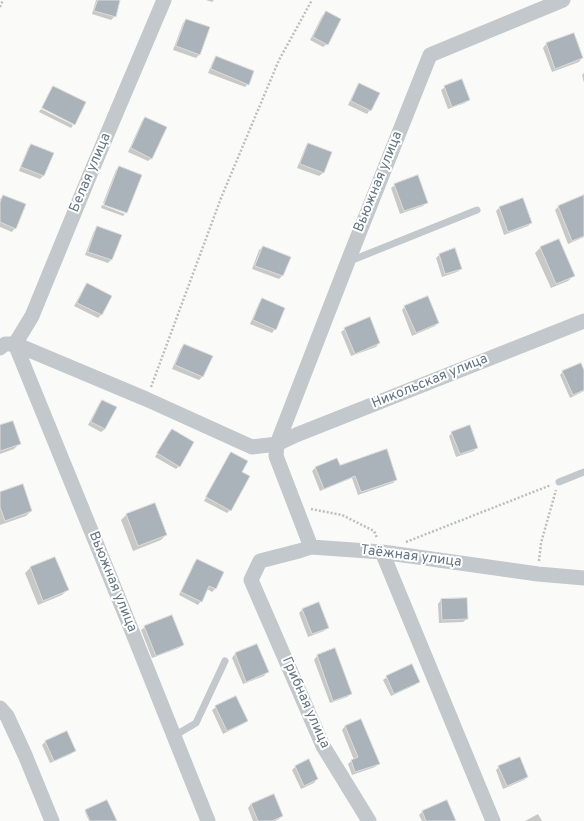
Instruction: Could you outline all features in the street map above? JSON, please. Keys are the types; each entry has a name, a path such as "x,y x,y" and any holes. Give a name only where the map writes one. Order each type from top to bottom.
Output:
{"street":[{"name":"Белая улица","path":"15,344 32,316 164,0"},
{"name":"Вьюжная улица","path":"277,444 430,55 564,0"},
{"name":"Никольская улица","path":"15,344 146,399 252,447 277,444 296,435 584,322"},
{"path":"0,348 5,344 15,344"},
{"name":"Вьюжная улица","path":"15,344 208,821"},
{"path":"277,444 276,456 311,547"},
{"name":"Таёжная улица","path":"251,580 260,562 311,547 382,552 538,574 584,578"},
{"path":"382,552 493,821"},
{"name":"Грибная улица","path":"251,580 323,746 369,821"},
{"path":"0,708 7,716 25,755 52,821"}],"lane":[{"path":"348,261 477,210"},
{"path":"558,482 584,472"},
{"path":"174,736 196,723 225,660"}],"path":[{"path":"0,7 3,0"},
{"path":"146,399 222,198 279,60 312,0"},
{"path":"403,543 558,482"},
{"path":"538,574 541,543 558,482"},
{"path":"296,506 342,515 374,530 382,552"}],"building":[{"path":"98,0 120,0 116,17 94,11"},
{"path":"326,11 341,19 328,45 313,37"},
{"path":"186,19 210,27 200,55 176,46"},
{"path":"574,33 583,58 555,69 546,43"},
{"path":"216,56 254,71 249,85 211,69"},
{"path":"462,79 470,100 452,107 444,86"},
{"path":"359,83 380,93 371,111 351,101"},
{"path":"53,86 86,102 75,125 42,108"},
{"path":"145,117 167,127 152,159 131,148"},
{"path":"308,143 332,152 324,173 300,164"},
{"path":"31,144 54,153 44,176 21,167"},
{"path":"119,166 142,175 127,213 104,205"},
{"path":"418,175 428,203 404,211 394,184"},
{"path":"3,195 26,204 16,229 0,222 0,203"},
{"path":"584,195 584,236 572,241 558,206"},
{"path":"523,198 532,223 508,232 499,207"},
{"path":"97,226 122,235 112,260 88,252"},
{"path":"559,239 575,276 556,284 540,247"},
{"path":"263,246 291,257 283,276 255,266"},
{"path":"455,248 462,269 445,274 439,254"},
{"path":"87,283 112,296 102,315 77,303"},
{"path":"428,296 439,323 416,333 404,306"},
{"path":"262,298 285,308 276,330 253,320"},
{"path":"370,317 380,343 355,354 344,328"},
{"path":"184,344 213,356 203,377 175,365"},
{"path":"581,363 584,370 584,390 573,395 562,371"},
{"path":"102,400 117,407 105,429 91,422"},
{"path":"13,421 21,444 0,451 0,425"},
{"path":"470,425 478,448 460,454 451,432"},
{"path":"172,429 194,442 180,467 157,453"},
{"path":"387,449 397,480 361,492 355,476 324,489 315,467 337,458 340,465"},
{"path":"231,452 248,461 242,472 250,476 231,511 206,497"},
{"path":"23,484 32,511 5,521 0,507 0,492"},
{"path":"155,503 167,535 138,546 126,514"},
{"path":"55,557 69,590 43,601 30,567"},
{"path":"197,559 224,572 216,589 209,586 202,602 181,592"},
{"path":"467,598 468,619 442,620 441,599"},
{"path":"319,602 329,628 312,634 302,609"},
{"path":"172,615 184,645 156,656 144,626"},
{"path":"257,644 269,672 246,682 235,653"},
{"path":"335,648 352,694 333,701 317,655"},
{"path":"412,664 420,682 394,694 386,676"},
{"path":"236,696 248,721 227,731 215,706"},
{"path":"361,719 380,764 355,772 351,760 358,757 345,726"},
{"path":"67,731 76,751 54,761 45,741"},
{"path":"520,757 528,777 507,786 498,766"},
{"path":"309,759 318,779 304,786 295,766"},
{"path":"274,794 283,816 272,821 258,821 251,804"},
{"path":"107,800 117,821 90,821 85,810"},
{"path":"447,800 456,821 426,821 422,811"}]}
